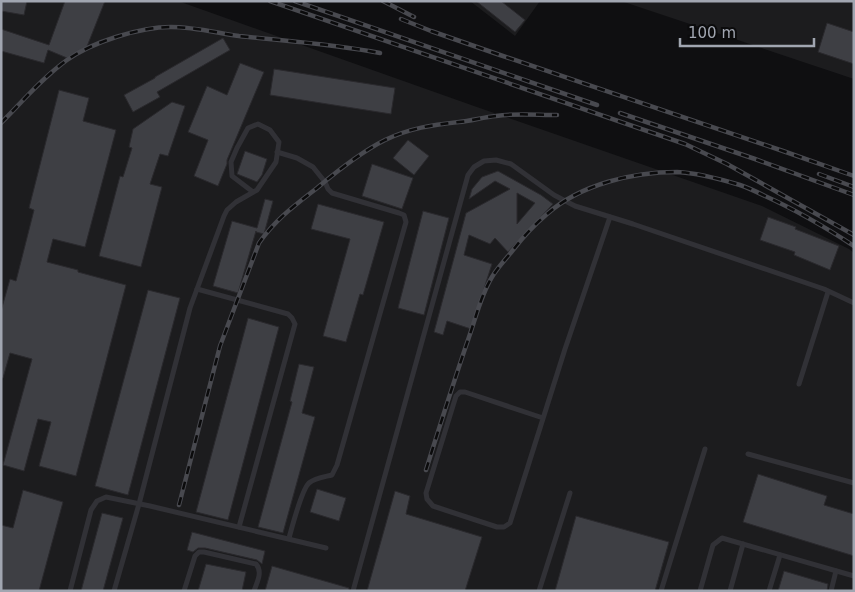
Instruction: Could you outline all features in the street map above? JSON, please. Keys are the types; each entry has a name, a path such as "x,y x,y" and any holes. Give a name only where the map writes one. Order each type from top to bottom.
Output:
{"lane":[{"path":"114,591 139,504 190,308 224,216 227,210 236,202 257,190 276,162 279,142 270,130 258,124 248,128 231,162 232,176 253,192"},
{"path":"277,152 297,158 313,168 332,193 399,213 404,216 406,222 337,465 332,476 315,480 308,484 300,502 289,538"},
{"path":"353,591 468,175 474,167 484,160 496,160 511,164 554,195 575,206 633,224 828,292 854,303"},
{"path":"543,418 460,392 456,396 426,493 427,499 433,506 497,527 504,527 510,523 565,349 610,217"},
{"path":"197,289 288,314 295,324 239,527"},
{"path":"799,384 828,292"},
{"path":"661,591 705,449"},
{"path":"748,454 853,483 854,476"},
{"path":"539,591 570,493"},
{"path":"70,591 91,510 97,501 106,497 326,548"},
{"path":"700,591 713,545 722,538 854,576"},
{"path":"730,591 743,544"},
{"path":"184,591 195,556 199,552 204,552 259,566 260,571 254,591"},
{"path":"769,591 780,555"},
{"path":"830,591 836,571"}],"shaded area":[{"path":"1,1 178,1 762,206 849,249 854,253 854,591 1,591"},
{"path":"470,1 540,1 515,36"},
{"path":"621,1 854,1 854,79"}],"building":[{"path":"1,1 27,1 24,15 1,11"},
{"path":"65,1 105,1 86,49 67,58 48,50 44,63 1,51 1,29 49,45"},
{"path":"476,1 501,1 525,20 515,32"},
{"path":"827,23 854,32 854,64 818,52"},
{"path":"223,38 230,50 157,92 160,97 133,112 124,95"},
{"path":"240,63 264,72 218,186 194,176 208,140 188,132 207,86 227,95"},
{"path":"274,69 395,88 391,114 270,95"},
{"path":"59,90 89,98 83,121 116,130 85,247 53,239 47,262 126,285 76,476 39,466 51,422 38,419 24,471 3,465 32,359 10,353 3,378 1,378 1,311 10,279 16,281 34,210 29,208"},
{"path":"172,102 185,106 168,156 160,154 150,184 162,187 141,267 99,256 120,176 123,177 132,148 129,147 133,129"},
{"path":"408,140 429,156 414,175 393,158"},
{"path":"245,151 267,159 262,175 257,182 237,174"},
{"path":"372,164 413,178 402,209 362,196"},
{"path":"498,171 541,195 553,204 508,252 495,238 490,244 469,235 464,255 492,264 471,329 447,321 443,335 434,332 466,213 510,189 495,181 469,199 472,189 482,177","holes":["517,193 535,203 517,224"]},
{"path":"265,199 273,201 264,234 256,231 238,293 213,286 232,221 257,228"},
{"path":"318,204 384,222 363,295 360,294 346,342 323,336 350,239 311,229"},
{"path":"423,211 449,218 424,315 398,308"},
{"path":"768,217 839,246 830,270 794,255 795,252 760,240"},
{"path":"148,290 180,298 128,495 95,486"},
{"path":"248,318 279,327 228,520 196,512"},
{"path":"299,364 314,367 302,413 315,417 283,533 258,527 292,402 290,401"},
{"path":"758,474 827,496 824,505 854,514 854,556 743,522"},
{"path":"317,489 346,498 339,521 310,512"},
{"path":"23,490 63,502 39,591 1,591 1,525 13,528"},
{"path":"395,491 410,496 406,514 482,537 465,591 367,591"},
{"path":"102,513 123,518 103,591 81,591"},
{"path":"576,516 669,542 655,591 555,591"},
{"path":"192,532 265,551 262,564 257,560 205,548 198,548 193,552 187,550"},
{"path":"206,564 246,572 242,591 198,591"},
{"path":"272,566 349,588 349,591 265,591"},
{"path":"784,571 828,584 827,591 778,591"}],"railway":[{"path":"270,1 685,144 727,164 854,235"},
{"path":"295,1 597,105"},
{"path":"383,1 414,17"},
{"path":"401,19 500,55 854,176"},
{"path":"1,123 41,82 77,53 117,37 145,30 171,27 189,28 380,53"},
{"path":"620,113 854,195"},
{"path":"179,505 220,346 259,243 265,234 301,201 350,162 394,136 440,124 504,115 557,115"},
{"path":"426,470 479,306 488,284 499,266 533,227 547,214 575,195 608,182 643,174 677,172 701,175 753,190 799,213 854,246"},
{"path":"819,174 854,187"}]}
